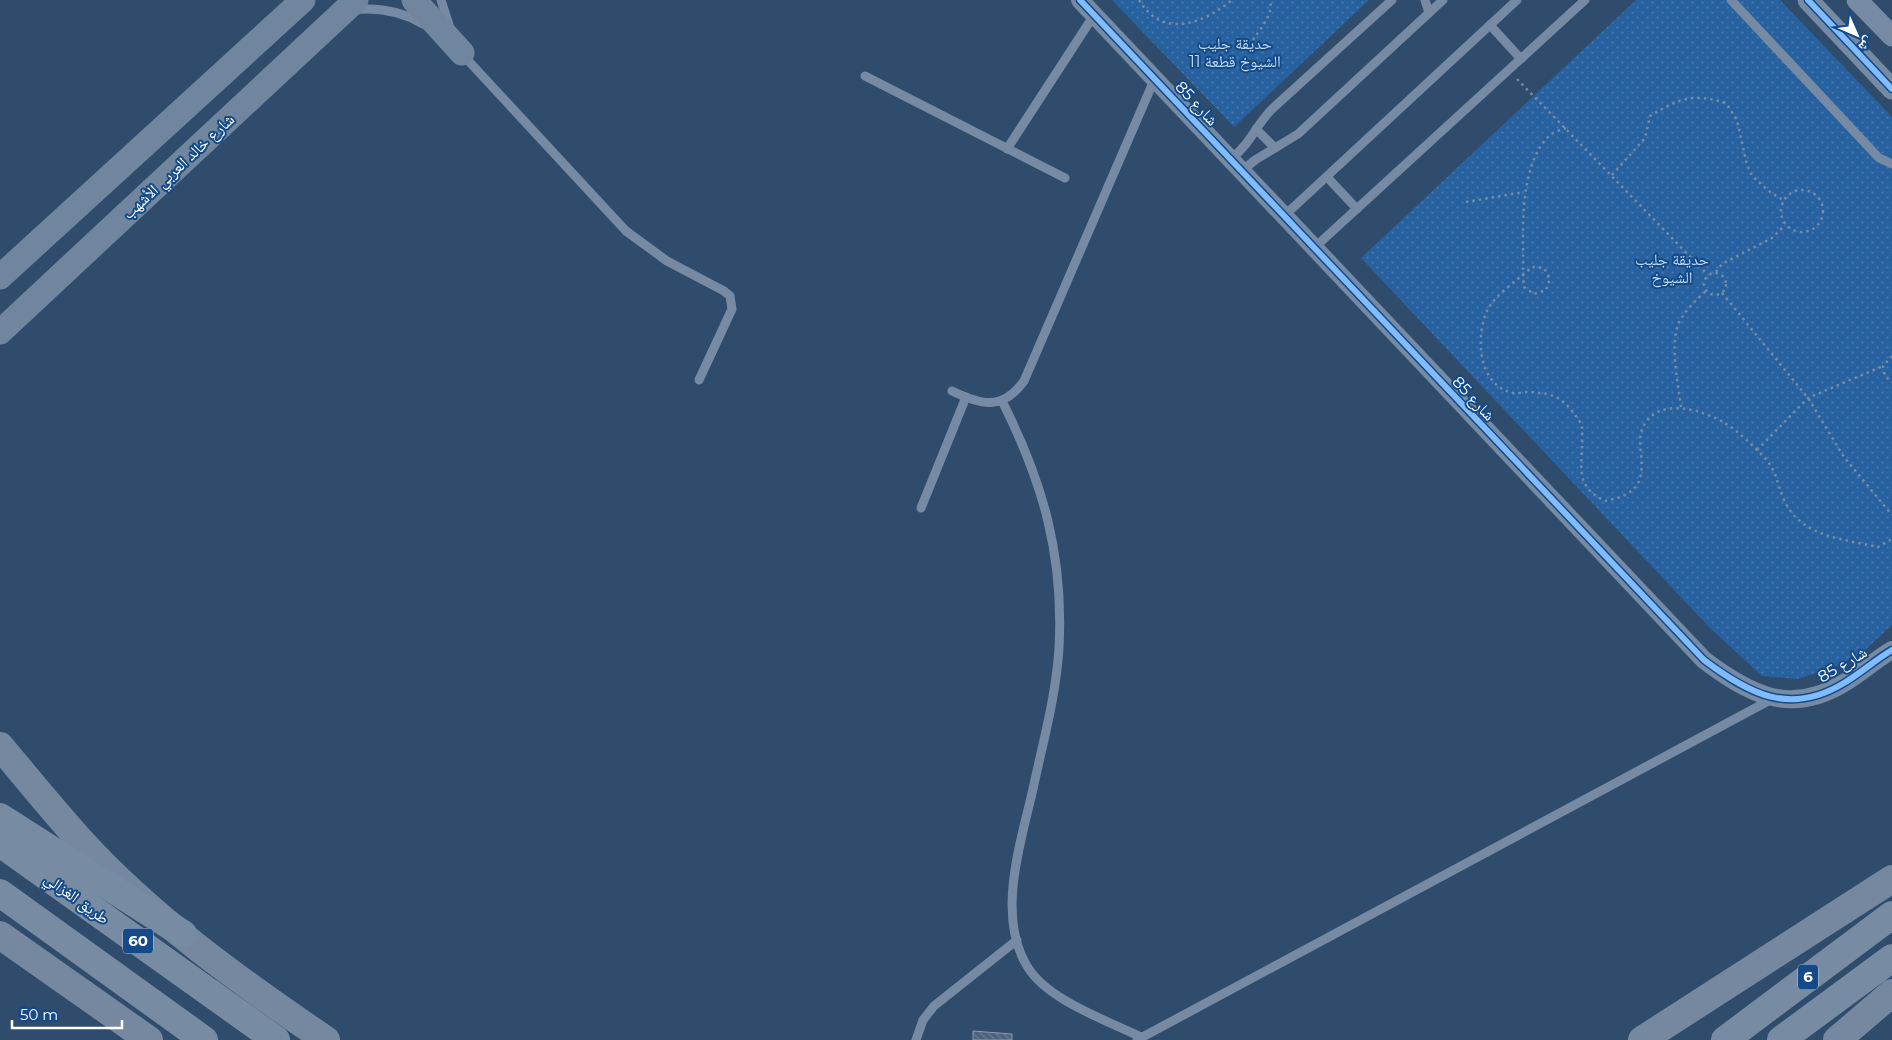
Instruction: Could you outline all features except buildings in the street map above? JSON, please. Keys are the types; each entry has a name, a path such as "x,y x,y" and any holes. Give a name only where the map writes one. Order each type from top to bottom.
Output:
{"highway":[{"path":"0,818 183,934"},
{"name":"طريق الغزالي","path":"0,843 276,1040"},
{"name":"60","path":"0,893 204,1040"},
{"name":"6","path":"1725,1040 1892,915"},
{"name":"6","path":"1781,1040 1892,958"}],"main road":[{"path":"0,277 303,0"},
{"path":"414,0 462,54"},
{"name":"شارع خالد العربي الأشهب","path":"0,332 349,6"},
{"path":"0,746 80,840 134,892 183,934 280,1009 326,1040"},
{"path":"1648,1037 1892,879"},
{"path":"0,935 149,1040"},
{"path":"1837,1040 1892,993"}],"street":[{"name":"شارع 85","path":"1080,0 1685,642 1725,676 1772,699 1797,699 1821,694 1843,684 1892,650"},
{"path":"1808,0 1892,89"},
{"path":"1857,0 1892,36"}],"lane":[{"path":"441,0 462,54"},
{"path":"1237,165 1256,129 1271,110 1392,0"},
{"path":"1425,0 1430,12"},
{"path":"1237,165 1255,160 1298,134 1443,0"},
{"path":"1284,216 1517,0"},
{"path":"1314,248 1585,0"},
{"path":"1731,0 1879,158 1892,164"},
{"path":"349,6 402,14 429,27 462,54 626,231 667,261 724,290 730,296 732,309 699,380"},
{"path":"1007,149 1094,15"},
{"path":"1490,25 1521,59"},
{"path":"865,76 1065,178"},
{"path":"952,390 985,403 1002,401 1010,396 1024,381 1155,78"},
{"path":"1256,129 1275,148"},
{"path":"1327,177 1358,208"},
{"path":"921,508 966,397"},
{"path":"1002,401 1025,446 1042,494 1054,544 1059,596 1059,648 1053,700 1014,875 1012,908 1017,940 1026,966 1044,987 1068,1002 1139,1039 1772,699"},
{"path":"916,1040 924,1020 934,1006 1017,940"}],"path":[{"path":"1139,0 1154,16 1169,23 1188,25 1203,19 1232,0"},
{"path":"1253,40 1265,22 1272,6 1270,0"},
{"path":"1509,70 1708,275"},
{"path":"1612,175 1645,138 1650,116 1676,100 1703,97 1726,103 1737,120 1747,165 1752,176 1770,192 1783,200"},
{"path":"1566,128 1549,135 1534,158 1524,192 1523,275 1524,288 1534,294 1546,290 1550,279 1544,268 1532,267 1523,275 1488,308 1482,330 1480,350 1486,373 1497,386 1513,393 1554,395 1569,406 1582,425 1580,477 1591,494 1605,502 1624,497 1638,482 1643,462 1639,441 1646,421 1664,408 1680,406 1723,422 1757,450 1773,467 1784,501 1796,518 1820,534 1878,547 1892,540"},
{"path":"1807,190 1819,197 1824,209 1820,222 1810,231 1797,232 1785,225 1780,213 1783,200 1793,191 1807,190"},
{"path":"1466,202 1524,192"},
{"path":"1716,272 1724,276 1727,285 1722,293 1714,295 1706,291 1704,283 1708,275 1716,272 1722,264 1772,238 1785,225"},
{"path":"1680,406 1676,360 1678,327 1694,303 1706,291"},
{"path":"1722,293 1808,398 1844,457 1892,515"},
{"path":"1757,450 1808,398 1883,366 1889,357 1892,356"},
{"path":"1883,366 1885,376 1892,382"}],"green space":[{"name":"حديقة جليب الشيوخ قطعة 11","path":"1112,0 1369,0 1234,127"},
{"name":"حديقة جليب الشيوخ","path":"1636,0 1780,0 1892,117 1892,625 1863,652 1839,665 1798,679 1762,676 1710,628 1361,258"}],"cycle path":[{"path":"1080,0 1704,660 1737,683 1754,691 1771,697 1788,699 1806,698 1824,693 1844,683 1892,650"},
{"path":"1808,0 1892,89"}]}
